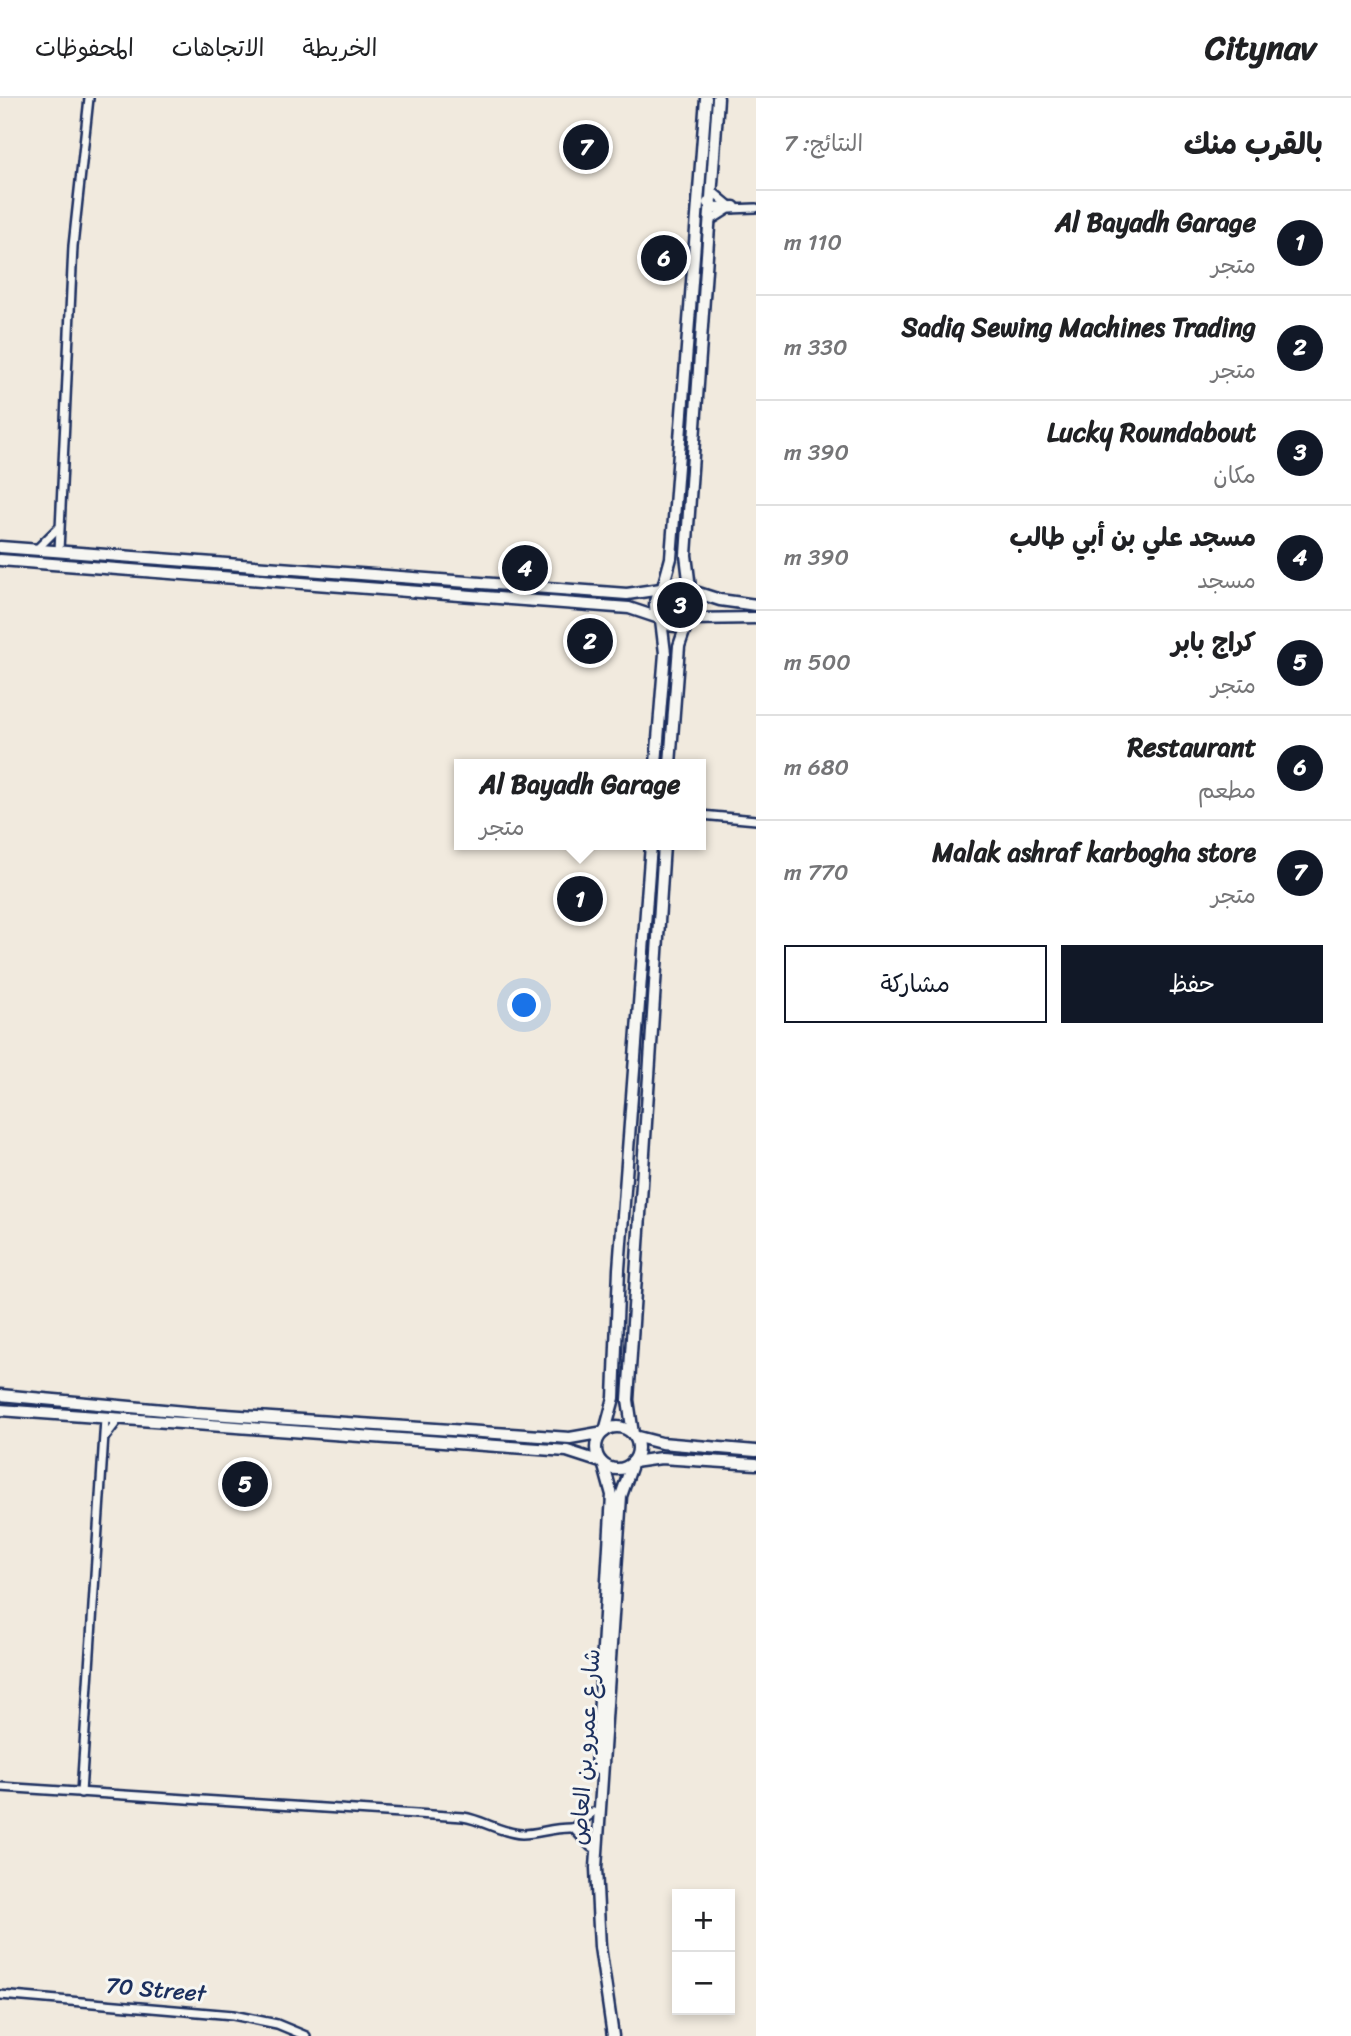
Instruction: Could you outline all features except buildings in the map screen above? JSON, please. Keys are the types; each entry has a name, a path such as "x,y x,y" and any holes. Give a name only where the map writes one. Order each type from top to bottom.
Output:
{"main road":[{"path":"656,759 665,653 660,619 654,606 671,558 706,98"},
{"path":"670,759 679,646 697,602 685,563 718,98"},
{"path":"699,187 711,206"},
{"path":"711,206 734,207"},
{"path":"0,547 627,594 677,583 719,600 756,605"},
{"path":"22,562 33,558 52,559 59,551"},
{"path":"74,566 103,556"},
{"path":"0,560 604,606 641,611 674,626 689,621 756,618"},
{"path":"603,1464 596,1446 604,1431 614,1398 620,1257 651,850"},
{"path":"633,1462 638,1446 633,1435 628,1400 649,1042 664,850"},
{"path":"643,952 646,981 652,984 655,982"},
{"path":"637,1017 644,1012 648,1016 649,1042"},
{"path":"0,1395 152,1409 570,1438 619,1427 633,1435 661,1444 756,1451"},
{"path":"104,1419 114,1411 146,1412 152,1409"},
{"path":"0,1410 567,1451 619,1469 633,1462 662,1458 756,1464"},
{"name":"شارع عمرو بن العاص","path":"613,2036 600,1947 596,1868 621,1496 633,1462"},
{"name":"شارع عمرو بن العاص","path":"603,1464 612,1495 591,1847 593,1931 607,2036"}],"street":[{"path":"59,551 57,529 73,238 89,98"},
{"path":"712,191 734,207"},
{"path":"710,221 734,207 756,208"},
{"path":"36,550 57,529"},
{"path":"706,815 756,820"},
{"path":"81,1793 105,1437 104,1419"},
{"path":"105,1437 118,1420"},
{"path":"0,1787 463,1817 499,1831 522,1833 550,1828 573,1828 593,1812"},
{"path":"573,1828 591,1847"},
{"name":"70 Street","path":"0,1995 233,2015 277,2024 306,2036"}],"place":[{"name":"Malak ashraf karbogha store","path":"586,147"},
{"name":"Restaurant","path":"664,258"},
{"name":"مسجد علي بن أبي طالب","path":"525,568"},
{"name":"Lucky Roundabout","path":"680,605"},
{"name":"Sadiq Sewing Machines Trading","path":"590,641"},
{"name":"Al Bayadh Garage","path":"580,899"},
{"name":"كراج بابر","path":"245,1484"}]}
